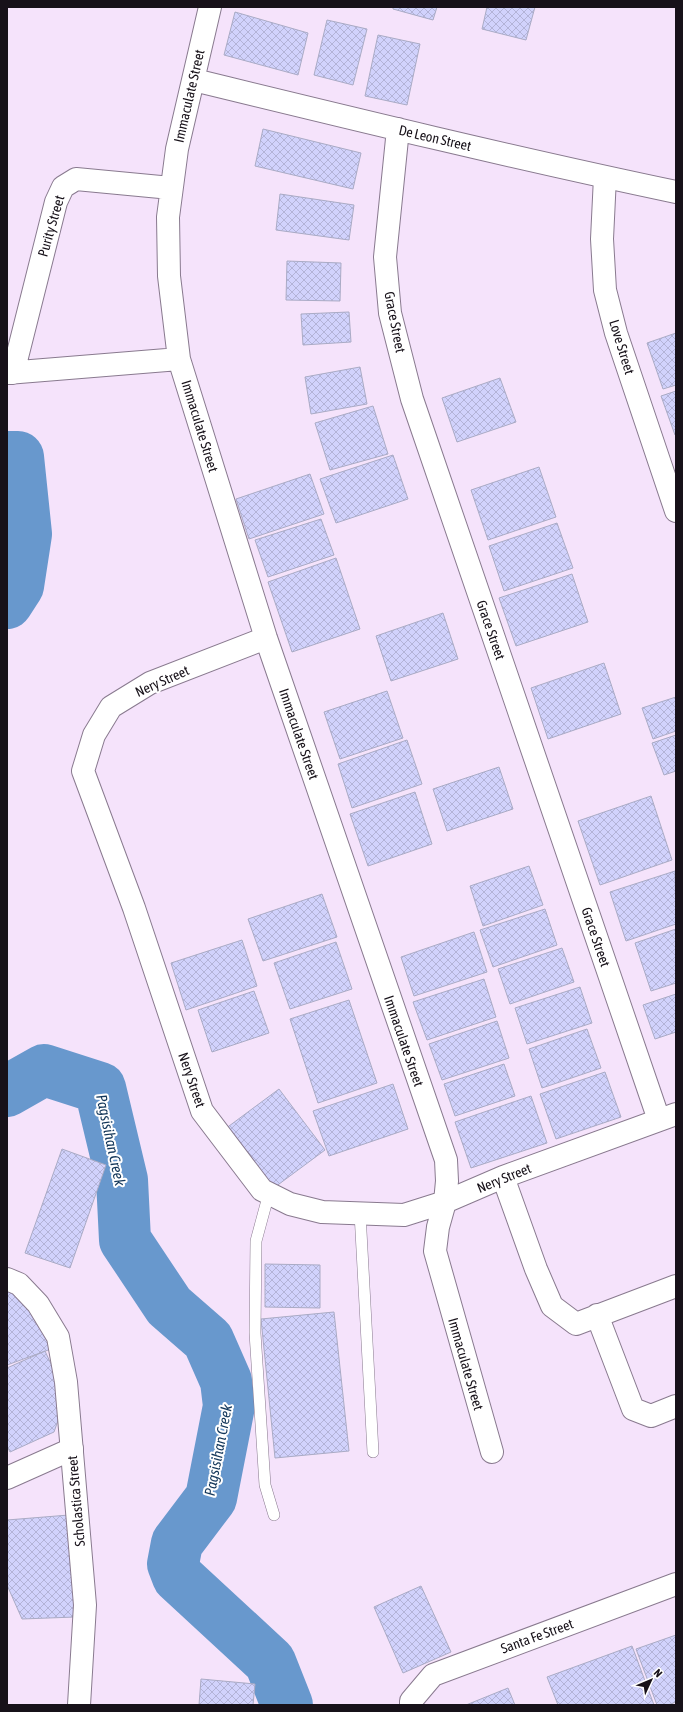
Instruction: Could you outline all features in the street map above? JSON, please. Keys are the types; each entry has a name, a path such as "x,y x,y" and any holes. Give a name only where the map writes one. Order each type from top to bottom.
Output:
{"street":[{"name":"Immaculate Street","path":"210,7 177,149 168,217 169,276 179,359 266,638 446,1160 447,1181 445,1202 438,1227 435,1251 492,1452"},
{"name":"De Leon Street","path":"194,80 398,129 676,192"},
{"name":"Grace Street","path":"398,129 385,257 390,313 412,400 667,1117"},
{"name":"Love Street","path":"605,177 602,239 605,290 616,333 676,511"},
{"name":"Purity Street","path":"171,188 76,179 63,187 56,202 10,373 179,359"},
{"name":"Nery Street","path":"266,638 150,683 111,707 94,735 83,771 134,908 202,1111 262,1190 290,1204 322,1212 404,1215 445,1202 503,1177 667,1117"},
{"path":"503,1177 536,1268 552,1306 576,1324 676,1286"},
{"name":"Scholastica Street","path":"7,1279 19,1284 38,1304 58,1337 66,1382 85,1604 79,1705"},
{"path":"598,1315 633,1409 651,1416 676,1406"},
{"path":"7,1478 72,1449"},
{"name":"Santa Fe Street","path":"411,1705 411,1701 432,1675 676,1584"}],"lane":[{"path":"269,1193 256,1242 255,1333 264,1485 274,1515"},
{"path":"360,1213 373,1452"}],"building":[{"path":"393,7 437,7 433,20 393,9"},
{"path":"487,7 535,7 526,40 482,29"},
{"path":"235,12 308,33 298,75 224,55"},
{"path":"327,20 367,29 353,85 314,75"},
{"path":"378,35 420,44 407,105 365,96"},
{"path":"263,129 361,153 353,189 255,166"},
{"path":"280,194 354,205 349,240 276,230"},
{"path":"287,261 341,263 340,301 286,300"},
{"path":"349,312 351,342 303,345 301,314"},
{"path":"676,333 676,385 663,389 647,343"},
{"path":"360,367 367,404 311,414 305,377"},
{"path":"500,378 516,422 457,442 442,398"},
{"path":"676,391 676,435 675,435 661,396"},
{"path":"373,406 388,454 330,470 315,423"},
{"path":"393,455 408,499 336,523 320,479"},
{"path":"539,467 556,517 488,540 471,490"},
{"path":"310,474 324,514 249,539 236,499"},
{"path":"321,519 334,555 268,577 255,540"},
{"path":"557,523 573,568 504,591 489,546"},
{"path":"336,558 360,629 292,652 268,582"},
{"path":"572,574 588,622 516,646 499,598"},
{"path":"443,613 458,659 391,681 376,636"},
{"path":"604,663 621,714 548,739 531,688"},
{"path":"387,691 403,738 340,759 324,712"},
{"path":"676,697 676,731 653,739 642,708"},
{"path":"676,735 676,771 664,775 652,743"},
{"path":"407,740 422,784 352,808 338,764"},
{"path":"499,767 513,809 447,831 433,789"},
{"path":"415,792 432,844 368,866 350,814"},
{"path":"651,796 672,860 600,885 578,821"},
{"path":"529,866 543,905 483,926 470,886"},
{"path":"675,871 676,924 626,941 610,892"},
{"path":"322,894 337,937 263,961 248,919"},
{"path":"545,909 557,945 493,967 480,930"},
{"path":"676,929 676,983 651,991 635,943"},
{"path":"474,932 487,972 414,996 401,957"},
{"path":"242,940 257,986 186,1010 171,963"},
{"path":"336,942 352,989 290,1009 274,963"},
{"path":"562,948 574,982 510,1004 498,969"},
{"path":"484,979 496,1017 427,1040 413,1002"},
{"path":"580,987 592,1023 527,1044 515,1008"},
{"path":"254,991 269,1033 212,1052 198,1010"},
{"path":"676,994 676,1032 655,1039 643,1005"},
{"path":"349,1000 377,1083 318,1103 290,1019"},
{"path":"497,1021 509,1058 442,1080 429,1044"},
{"path":"587,1029 601,1068 542,1088 529,1049"},
{"path":"504,1064 515,1096 455,1116 444,1084"},
{"path":"605,1072 621,1117 556,1139 540,1094"},
{"path":"393,1084 408,1129 329,1156 313,1111"},
{"path":"279,1089 325,1150 271,1190 225,1129"},
{"path":"531,1096 547,1143 471,1168 455,1122"},
{"path":"62,1149 106,1165 70,1268 25,1253"},
{"path":"265,1264 320,1265 320,1308 265,1307"},
{"path":"7,1291 16,1295 39,1319 51,1349 7,1365"},
{"path":"334,1312 349,1451 275,1458 261,1319"},
{"path":"45,1351 57,1377 62,1409 54,1432 10,1452 7,1446 7,1368"},
{"path":"69,1515 75,1617 22,1619 7,1585 7,1520"},
{"path":"421,1586 451,1652 403,1673 374,1607"},
{"path":"676,1635 676,1702 668,1705 657,1705 636,1649"},
{"path":"632,1646 654,1705 558,1705 547,1677"},
{"path":"201,1679 255,1684 253,1705 199,1705"},
{"path":"508,1688 515,1705 466,1705"}],"waterway":[{"name":"Pagsisihan Creek","path":"7,457 18,457 26,534 18,586 7,603"},
{"name":"Pagsisihan Creek","path":"7,1091 44,1070 100,1088 122,1180 125,1240 169,1306 208,1340 226,1381 229,1406 211,1498 177,1543 173,1564 178,1577 270,1662 287,1705"}]}
